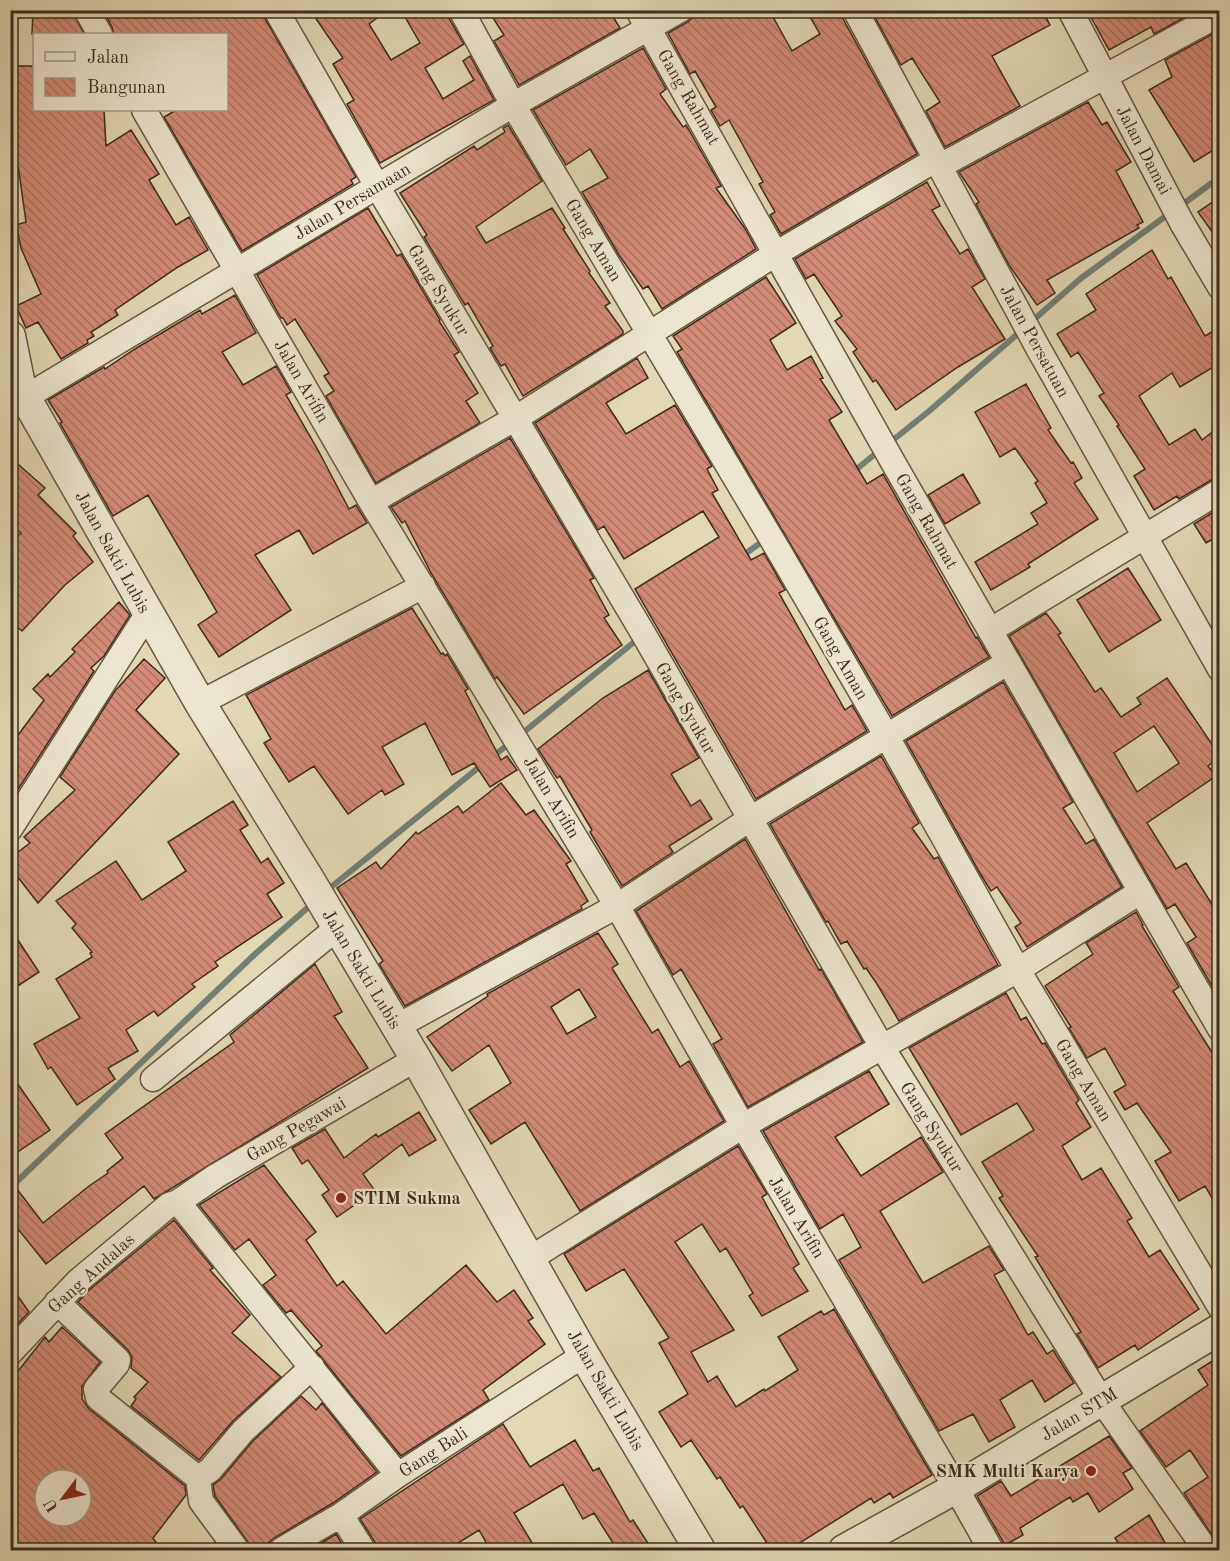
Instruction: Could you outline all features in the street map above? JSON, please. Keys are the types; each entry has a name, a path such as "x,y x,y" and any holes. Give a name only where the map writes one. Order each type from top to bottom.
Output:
{"street":[{"path":"86,10 99,33"},
{"name":"Gang Syukur","path":"276,10 377,186 640,628 882,1047 1102,1401 1206,1551"},
{"name":"Gang Aman","path":"461,10 513,105 886,735 1018,970 1220,1307"},
{"name":"Jalan Persamaan","path":"19,392 237,269 377,186 513,105 644,20 680,10"},
{"name":"Jalan Persatuan","path":"855,10 1038,348 1220,669"},
{"name":"Jalan Damai","path":"1070,10 1182,223 1220,287"},
{"path":"371,502 516,418 777,253 938,162 1220,14"},
{"name":"Gang Rahmat","path":"644,20 894,464 991,630 1007,663 1220,1029"},
{"name":"Jalan Arifin","path":"145,111 371,502 617,906 991,1551"},
{"name":"Jalan Sakti Lubis","path":"10,336 19,392 200,703 416,1059 584,1355 700,1551"},
{"path":"991,630 1220,491"},
{"path":"200,703 423,586"},
{"path":"10,829 148,613"},
{"path":"396,1027 617,906 750,819 1007,663"},
{"path":"531,1258 743,1126 1018,970 1140,892"},
{"path":"153,1079 335,924"},
{"name":"Gang Pegawai","path":"178,1202 216,1176 416,1059"},
{"path":"178,1202 398,1475"},
{"name":"Gang Andalas","path":"10,1353 57,1302 102,1260 169,1205 178,1202"},
{"path":"57,1302 118,1360 96,1389 98,1398 198,1478 201,1501 237,1551"},
{"name":"Jalan STM","path":"844,1551 956,1488 1220,1329"},
{"name":"Gang Bali","path":"281,1551 341,1515 398,1475 584,1355"},
{"path":"198,1478 210,1470 243,1431 312,1367"},
{"path":"341,1515 363,1551"}],"building":[{"path":"33,10 72,10 84,33 33,33"},
{"path":"103,10 260,10 356,177 351,180 353,184 242,251 164,117 174,111 228,111 228,33 114,33"},
{"path":"310,10 388,10 369,24 391,60 420,43 401,10 444,10 464,44 425,68 443,99 474,80 463,61 470,56 494,100 380,163 347,104 354,100 333,64 343,58"},
{"path":"488,10 609,10 620,28 519,85 494,41 504,35"},
{"path":"694,10 769,10 792,51 820,34 806,10 841,10 842,17 917,154 781,234 770,215 775,212 759,184 763,182 729,120 720,126 711,110 716,107 695,71 690,74 668,33 688,22 693,17"},
{"path":"871,10 1042,10 1050,25 992,56 1020,106 945,147 926,111 940,102 912,58 901,65"},
{"path":"1087,10 1184,10 1187,16 1154,34 1151,27 1109,50"},
{"path":"1220,30 1220,146 1194,162 1149,90 1172,77 1165,60"},
{"path":"643,48 666,89 660,94 683,127 686,125 721,186 716,188 746,230 756,249 662,309 648,286 643,289 619,255 582,192 608,178 590,149 566,165 533,110"},
{"path":"14,66 33,66 33,111 104,111 106,146 131,130 159,174 149,180 176,225 189,217 208,250 178,267 115,310 118,315 91,332 94,336 87,340 88,343 61,359 38,322 26,328 16,306 41,294 21,248 16,225 26,222 18,165 15,165 13,136 10,136 10,111 14,111"},
{"path":"1088,102 1102,125 1107,122 1131,162 1116,171 1143,222 1137,225 1139,228 1047,280 1055,293 1037,305 1009,265 976,204 979,202 959,172"},
{"path":"508,125 542,181 476,227 486,243 552,208 590,271 589,273 610,303 605,306 623,331 623,334 523,396 505,364 501,366 490,348 493,346 468,303 465,305 424,237 427,235 400,193 474,146 477,150 505,132 503,128"},
{"path":"927,182 940,206 932,210 960,254 968,249 985,279 972,287 1005,339 958,367 896,410 876,380 873,382 853,352 857,349 835,321 842,316 814,274 806,279 795,259"},
{"path":"1220,197 1220,243 1198,212"},
{"path":"368,208 397,256 401,254 459,352 454,355 478,393 466,401 480,423 376,483 326,396 334,391 324,376 329,373 295,319 287,325 281,318 257,275"},
{"path":"1152,250 1168,279 1171,277 1205,336 1220,327 1220,363 1180,387 1172,373 1139,396 1169,445 1195,429 1202,440 1220,426 1220,477 1179,499 1177,496 1154,510 1134,476 1145,469 1099,396 1104,393 1078,352 1071,357 1057,334 1096,310 1086,294"},
{"path":"766,277 796,323 770,340 787,370 811,356 823,378 820,379 842,412 829,420 867,484 883,474 989,657 892,716 677,352 682,349 673,336"},
{"path":"235,295 256,333 222,352 243,385 276,366 291,392 286,395 349,509 356,505 367,523 313,554 299,530 255,555 291,610 219,657 198,625 217,612 148,495 113,516 48,400 104,367 105,369 200,310 202,314"},
{"path":"637,358 648,378 606,403 626,434 675,405 712,466 707,469 718,490 712,493 751,560 764,553 785,590 779,593 845,710 852,705 867,731 756,799 635,589 719,537 703,511 624,559 604,526 598,530 535,423"},
{"path":"1026,384 1051,428 1048,430 1071,463 1073,462 1082,478 1074,483 1098,519 1028,564 1030,567 991,590 975,562 1038,524 1031,513 1047,503 1035,483 1038,481 1015,448 1000,457 975,412"},
{"path":"510,438 594,578 590,580 609,615 604,618 622,645 524,714 497,677 495,679 431,573 405,521 402,523 391,507"},
{"path":"10,457 45,488 38,495 76,533 73,536 93,562 65,585 22,631 10,621 10,543 21,533 10,524"},
{"path":"963,474 980,503 945,524 928,495"},
{"path":"1220,508 1220,535 1206,543 1194,524"},
{"path":"1128,568 1161,620 1109,652 1077,600"},
{"path":"119,602 130,615 104,656 91,668 94,671 10,802 10,746 44,700 33,689 48,674 50,677 75,652 72,649"},
{"path":"412,608 441,654 445,656 447,654 468,689 465,691 501,760 507,756 517,770 490,787 474,763 452,775 425,723 382,747 404,784 385,795 382,790 348,814 314,766 289,782 264,743 271,739 246,695"},
{"path":"1046,613 1061,633 1058,635 1095,692 1101,688 1121,717 1141,704 1137,698 1167,678 1220,756 1208,766 1216,776 1147,823 1176,869 1186,863 1220,917 1220,1000 1187,943 1196,937 1175,904 1167,909 1009,636","holes":["1154,726 1179,763 1137,792 1114,753"]},
{"path":"144,659 165,678 136,710 179,754 38,903 10,867 10,858 30,843 24,837 75,790 60,777 115,691"},
{"path":"648,670 699,758 671,774 691,806 700,800 712,819 669,846 673,852 622,886 560,776 557,778 538,749 603,698"},
{"path":"1003,682 1073,802 1063,808 1086,844 1094,839 1122,887 1027,947 1015,927 1021,923 997,887 991,891 906,741"},
{"path":"881,756 919,823 912,828 934,859 938,857 998,965 899,1021 847,941 841,944 828,921 826,922 770,824"},
{"path":"501,783 526,815 534,810 571,861 566,864 588,901 581,906 582,909 405,1006 379,964 383,961 337,888 376,862 381,869 416,832 418,834 458,806 463,813"},
{"path":"233,801 248,825 240,830 261,863 268,858 284,883 267,894 282,917 215,962 218,966 192,984 195,987 158,1016 154,1011 126,1030 138,1051 108,1068 115,1079 77,1105 51,1067 48,1069 34,1044 80,1018 56,979 92,957 90,953 92,952 72,928 76,924 56,901 116,861 142,900 186,871 168,842"},
{"path":"745,839 819,970 821,969 863,1042 748,1107 713,1044 722,1039 681,969 673,975 636,911"},
{"path":"1136,912 1179,987 1173,991 1220,1065 1220,1212 1205,1186 1179,1201 1155,1161 1171,1152 1137,1103 1125,1110 1114,1092 1126,1085 1105,1048 1087,1058 1045,986 1093,954 1086,943"},
{"path":"10,928 39,972 10,991"},
{"path":"598,933 618,964 612,968 652,1033 658,1029 680,1067 689,1061 724,1121 580,1211 525,1122 491,1144 469,1110 511,1083 489,1045 452,1071 427,1037 488,996 487,994","holes":["579,989 596,1017 567,1034 551,1007"]},
{"path":"315,964 342,1012 334,1016 368,1068 154,1199 144,1186 46,1264 10,1219 10,1180 43,1223 108,1173 107,1171 123,1158 105,1134 234,1042 230,1035"},
{"path":"1006,993 1021,1020 1026,1017 1042,1044 1045,1043 1079,1100 1076,1103 1091,1127 1062,1146 1082,1180 1101,1168 1132,1218 1127,1221 1149,1257 1160,1250 1199,1309 1138,1350 1135,1345 1098,1368 1077,1334 1081,1332 1035,1257 1038,1256 999,1198 1003,1196 982,1162 1034,1130 1017,1103 961,1135 909,1048"},
{"path":"869,1071 889,1104 835,1137 861,1176 921,1137 943,1172 880,1211 923,1283 989,1246 1004,1270 994,1275 1028,1335 1033,1332 1047,1354 1053,1350 1074,1383 1045,1402 1032,1380 1000,1400 1015,1427 989,1442 973,1414 939,1431 839,1260 861,1247 843,1214 820,1229 763,1131"},
{"path":"10,1073 50,1130 10,1157"},
{"path":"419,1112 436,1140 409,1156 402,1144 363,1174 375,1191 337,1217 322,1195 329,1190 308,1160 302,1164 292,1148 325,1129 344,1158 376,1134 378,1137"},
{"path":"738,1146 767,1194 762,1197 799,1264 793,1268 808,1291 762,1316 749,1296 753,1293 726,1248 720,1252 702,1224 675,1242 734,1330 691,1352 708,1382 717,1376 736,1407 764,1389 765,1391 798,1370 778,1337 821,1311 824,1315 834,1309 932,1475 893,1498 890,1493 874,1503 871,1498 787,1551 772,1551 743,1506 740,1508 720,1477 717,1479 691,1440 681,1447 659,1412 688,1394 659,1343 669,1338 624,1269 586,1291 564,1254"},
{"path":"264,1165 316,1232 306,1240 337,1286 343,1281 386,1334 466,1265 497,1302 514,1290 533,1318 528,1321 545,1344 483,1390 489,1400 401,1456 316,1351 322,1346 291,1310 286,1313 263,1285 276,1275 249,1239 235,1250 199,1205"},
{"path":"174,1220 213,1268 210,1270 250,1315 232,1333 281,1377 233,1421 199,1460 131,1406 136,1399 134,1397 148,1382 131,1368 132,1357 128,1350 78,1302 88,1291"},
{"path":"10,1285 29,1312 10,1332"},
{"path":"62,1327 100,1362 82,1386 82,1399 89,1409 185,1486 186,1495 153,1538 162,1551 10,1551 10,1375 15,1375 45,1337 49,1342"},
{"path":"1220,1356 1220,1547 1184,1493 1208,1477 1190,1450 1166,1467 1140,1431 1208,1385 1198,1370"},
{"path":"301,1396 316,1410 322,1403 377,1472 333,1503 274,1538 268,1543 267,1551 251,1551 248,1542 215,1496 213,1485 221,1479 253,1441"},
{"path":"503,1424 530,1467 575,1440 593,1471 599,1468 630,1522 633,1520 653,1551 618,1551 594,1513 583,1519 563,1484 514,1513 537,1551 491,1551 479,1530 445,1551 377,1551 375,1542 360,1519"},
{"path":"1109,1436 1132,1468 1123,1473 1133,1489 1099,1512 1088,1493 1073,1502 1070,1497 1020,1528 1023,1535 1005,1545 977,1496 1001,1481 1011,1496"},
{"path":"1149,1515 1170,1551 1123,1551 1115,1538"},
{"path":"336,1534 346,1551 308,1551"}],"waterway":[{"path":"1179,207 1220,177"},
{"path":"1030,323 1080,279 1170,213"},
{"path":"888,444 1022,330"},
{"path":"853,472 880,450"},
{"path":"741,557 767,538"},
{"path":"519,736 639,638"},
{"path":"491,758 511,742"},
{"path":"325,892 483,764"},
{"path":"10,1188 254,955 313,903"}],"place":[{"name":"STIM Sukma","path":"341,1198"},
{"name":"SMK Multi Karya","path":"1091,1471"}]}
